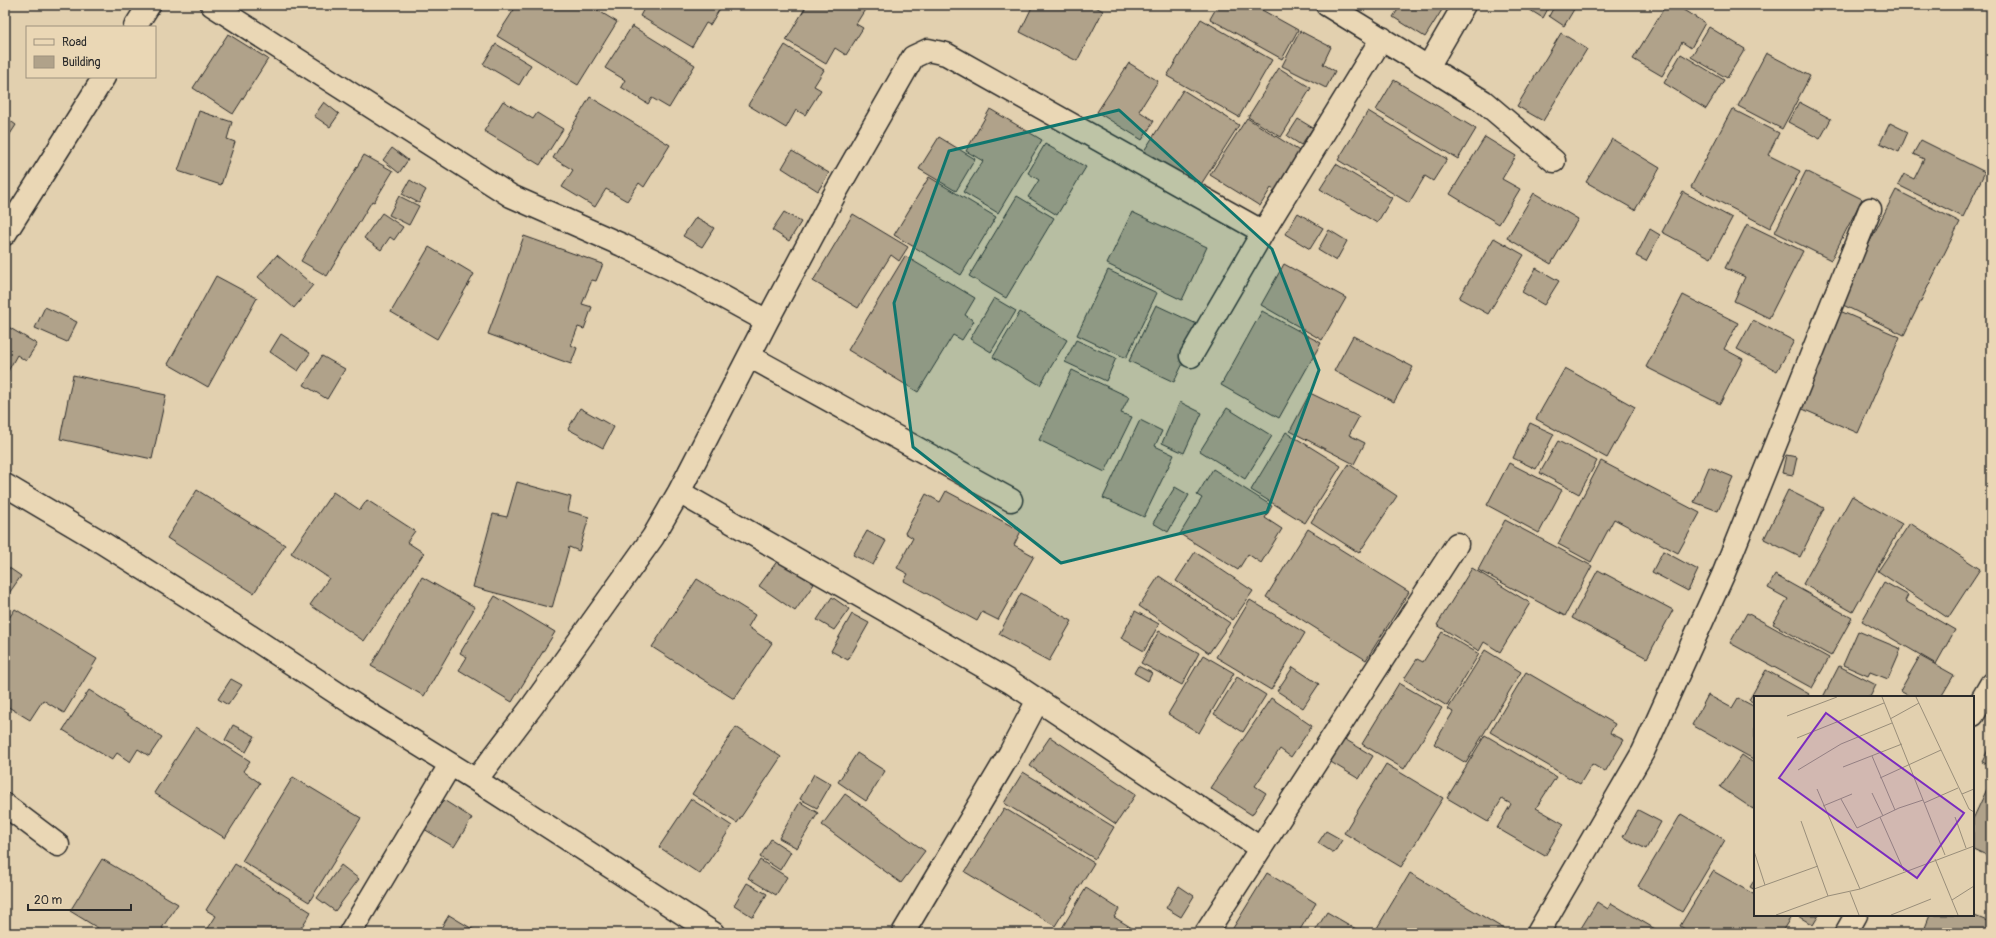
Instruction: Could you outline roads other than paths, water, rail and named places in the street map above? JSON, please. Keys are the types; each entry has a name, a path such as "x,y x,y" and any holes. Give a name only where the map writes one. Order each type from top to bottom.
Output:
{"street":[{"path":"136,26 149,5"},
{"path":"212,5 511,196 629,248 676,271 767,321"},
{"path":"1327,5 1483,101 1554,160"},
{"path":"1428,67 1464,5"},
{"path":"1191,356 1263,232 1382,38"},
{"path":"476,780 533,705 653,537 679,492 767,321 837,190 913,57 928,50 946,54 1263,232"},
{"path":"5,234 103,78"},
{"path":"1538,933 1643,752 1722,574 1870,209"},
{"path":"749,356 1011,500"},
{"path":"5,485 105,544 713,933"},
{"path":"679,492 1038,700 1260,848"},
{"path":"1206,933 1457,544"},
{"path":"1974,713 1991,684"},
{"path":"903,933 1010,753 1038,700"},
{"path":"350,933 450,765"},
{"path":"5,805 58,845"},
{"path":"1846,933 1855,916"}]}
